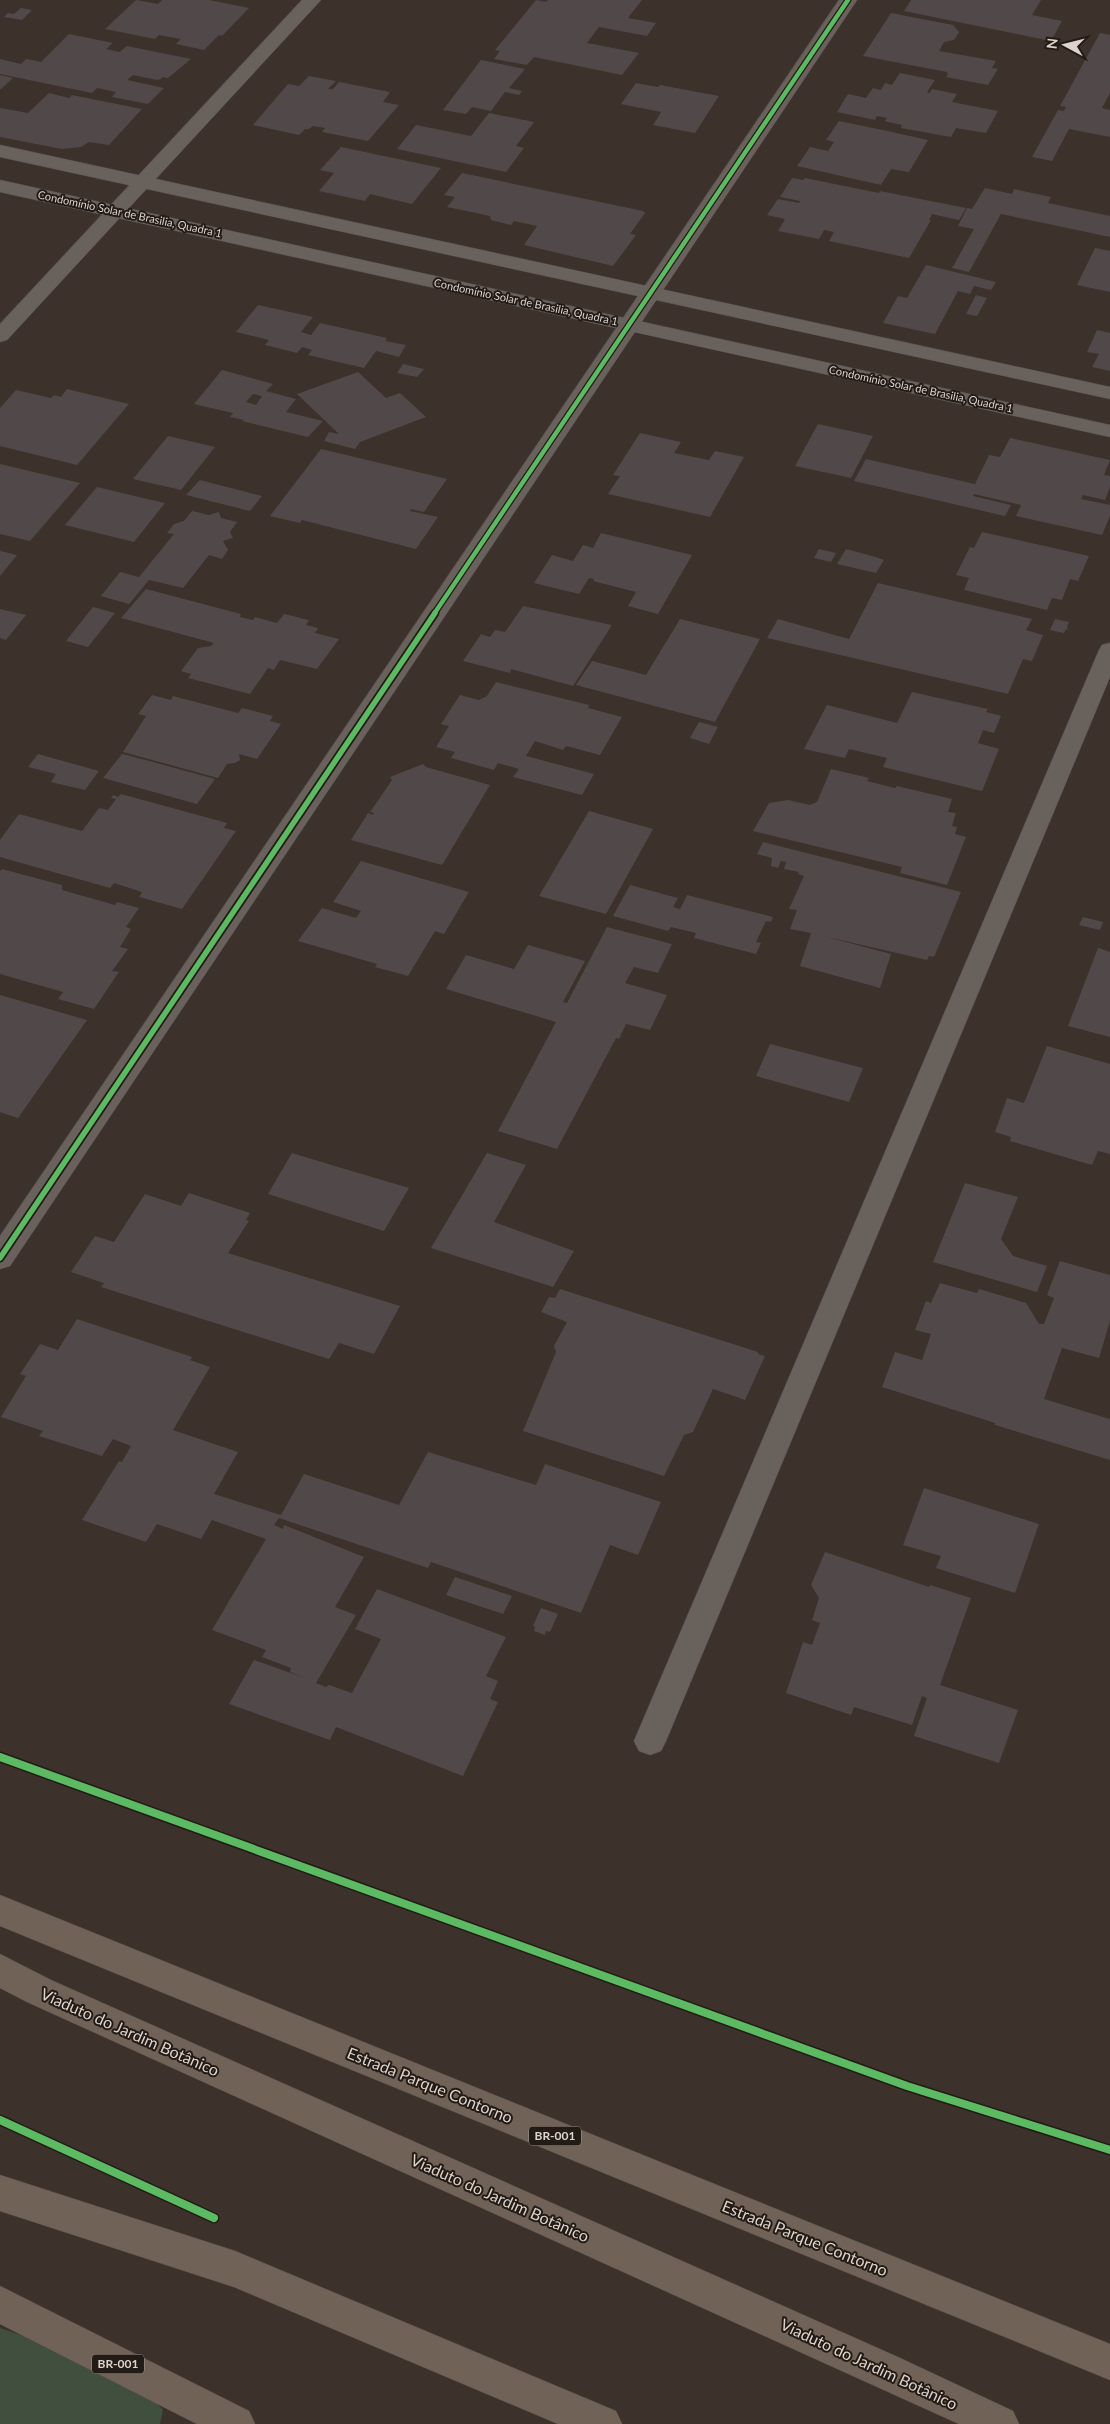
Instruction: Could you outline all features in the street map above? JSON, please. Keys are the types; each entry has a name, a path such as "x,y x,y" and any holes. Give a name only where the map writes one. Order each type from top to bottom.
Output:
{"highway":[{"name":"Estrada Parque Contorno","path":"0,1910 1110,2362"},
{"name":"Viaduto do Jardim Botânico","path":"0,1970 39,1991 887,2371 1000,2424"},
{"path":"0,2193 235,2269 602,2424"},
{"name":"BR-001","path":"0,2304 236,2424"}],"street":[{"path":"0,336 312,0"},
{"path":"0,1258 848,0"},
{"path":"0,151 1110,393"},
{"name":"Condomínio Solar de Brasilia, Quadra 1","path":"0,186 1110,430"},
{"path":"650,1741 1110,650"}],"green space":[{"path":"0,2328 131,2373 163,2410 160,2424 0,2424"}],"building":[{"path":"136,0 158,4 162,0 209,0 249,8 222,36 219,35 204,50 176,44 181,39 159,35 155,39 105,29"},
{"path":"536,0 546,2 548,0 642,0 628,18 656,23 647,36 599,27 587,43 639,53 622,75 534,57 527,65 494,59 500,51 495,50"},
{"path":"911,0 1041,0 1032,15 1062,21 1051,41 904,11"},
{"path":"21,8 32,10 22,20 4,17 8,13 14,14"},
{"path":"891,13 953,25 959,32 954,40 944,42 939,51 996,61 992,68 998,69 988,85 946,77 947,72 863,56"},
{"path":"1100,33 1110,35 1110,93 1102,108 1110,110 1110,137 1069,129 1052,161 1032,157 1058,110 1064,111 1066,107 1060,106"},
{"path":"69,34 113,43 106,49 120,52 127,46 191,59 168,78 162,77 157,80 133,75 127,80 164,88 148,104 112,97 116,92 97,88 92,93 0,74 0,59 21,64 26,59 41,62"},
{"path":"481,60 525,69 509,88 522,91 519,95 505,92 491,111 472,107 466,114 443,110"},
{"path":"900,73 935,80 927,92 930,93 932,89 957,94 952,102 998,111 986,133 956,128 951,137 901,128 902,125 885,121 887,118 877,116 875,120 837,112 848,94 866,98 873,88 881,90 885,83 892,85"},
{"path":"0,75 13,78 1,89 0,89"},
{"path":"309,76 336,81 328,89 333,89 339,82 390,92 383,102 399,105 368,141 322,132 325,128 313,126 305,129 299,135 253,125 288,84 299,86"},
{"path":"636,83 658,87 660,85 719,96 695,133 653,125 661,112 621,104"},
{"path":"49,93 69,98 72,95 142,109 109,145 89,142 81,147 62,149 0,137 0,108 28,113"},
{"path":"489,113 534,122 516,146 524,148 506,172 397,149 416,125 471,136"},
{"path":"839,121 928,140 909,172 891,169 881,185 797,166 810,147 828,151 834,142 826,140"},
{"path":"341,147 441,168 412,204 370,194 365,201 319,191 334,173 320,170"},
{"path":"462,173 643,211 645,213 630,234 636,235 613,266 524,245 537,226 514,221 511,225 491,220 490,216 447,207 455,197 444,195"},
{"path":"792,178 803,180 805,178 966,208 959,220 932,214 929,220 931,220 909,258 829,241 834,232 824,230 819,239 778,231 785,219 767,215 778,199 799,203 800,201 780,197"},
{"path":"985,188 1012,194 1014,189 1051,197 1048,203 1110,216 1110,237 1001,214 969,272 952,268 974,229 958,226 967,208 972,209"},
{"path":"1095,248 1110,251 1110,292 1077,285"},
{"path":"926,265 996,282 991,290 974,286 970,294 958,291 935,334 883,323 898,296 907,298"},
{"path":"976,295 987,298 977,316 966,314"},
{"path":"258,305 313,317 301,332 311,335 320,323 387,338 385,341 406,345 399,357 376,351 364,368 308,355 312,350 302,347 297,353 265,345 269,340 236,332"},
{"path":"1097,330 1110,333 1110,371 1092,367 1099,354 1087,352"},
{"path":"403,364 424,369 417,377 397,373"},
{"path":"222,370 273,384 266,391 296,399 286,412 323,421 308,437 242,421 244,420 230,417 233,413 194,404","holes":["253,394 262,396 256,405 246,402"]},
{"path":"358,372 386,398 400,393 426,417 360,442 355,449 324,441 329,432 339,434 297,394"},
{"path":"67,389 129,404 77,465 0,446 0,408 16,390 51,398 54,395 61,397"},
{"path":"818,424 873,436 851,478 795,466"},
{"path":"640,433 681,442 674,453 709,460 715,451 744,457 710,517 608,494 620,476 613,475"},
{"path":"168,436 215,447 181,490 133,479"},
{"path":"1010,438 1110,460 1104,475 1110,476 1110,487 1105,500 1083,495 1081,499 1110,505 1110,516 1102,535 1016,516 1021,505 974,494 973,496 1011,505 1005,516 854,481 866,459 975,484 989,455 1000,457"},
{"path":"321,449 447,479 424,512 411,509 410,511 438,517 416,549 302,520 300,523 270,516"},
{"path":"0,464 80,483 30,541 0,534"},
{"path":"200,480 262,496 250,511 186,495"},
{"path":"97,487 165,503 134,542 65,525"},
{"path":"192,511 209,515 219,512 221,518 237,522 230,532 233,538 223,541 228,550 222,559 209,555 183,588 149,580 129,604 101,596 120,572 139,577 174,534 167,533 174,524 184,521"},
{"path":"982,532 1089,556 1078,581 1070,579 1062,600 1052,598 1047,610 964,590 969,578 956,575 970,547 974,548"},
{"path":"601,533 692,555 658,614 628,606 636,592 593,581 594,579 589,578 579,594 534,583 552,555 573,561 583,545 593,548"},
{"path":"819,549 836,553 831,562 814,558"},
{"path":"846,549 884,560 876,573 837,564"},
{"path":"0,551 17,555 0,576"},
{"path":"878,583 1032,619 1026,630 1043,635 1032,661 1023,659 1008,694 767,638 778,619 849,639"},
{"path":"146,589 241,614 240,617 253,620 255,617 277,623 284,614 309,620 306,625 318,628 315,633 339,639 317,669 280,660 274,670 268,668 250,694 188,678 191,674 181,671 198,648 211,646 214,643 121,618"},
{"path":"523,606 612,625 573,686 511,669 510,673 463,661 481,634 490,637 495,630 505,632"},
{"path":"93,607 115,613 88,647 66,641"},
{"path":"0,609 26,615 6,640 0,638"},
{"path":"680,619 760,639 715,722 576,685 592,661 646,675"},
{"path":"1055,619 1069,622 1068,630 1066,629 1064,633 1050,630"},
{"path":"496,682 589,705 588,708 622,717 600,755 566,746 563,750 535,741 526,756 594,774 582,795 513,777 519,769 498,763 494,770 451,758 455,752 436,747 449,726 441,724 460,695 479,700 487,696"},
{"path":"912,692 988,709 986,712 1001,716 994,733 983,730 978,743 999,749 982,791 883,767 887,758 849,749 845,758 804,749 827,705 897,723"},
{"path":"152,695 171,700 173,696 238,713 242,708 273,716 270,721 281,724 257,759 239,754 240,760 227,764 218,778 123,752 146,716 138,714"},
{"path":"699,722 718,727 709,744 690,738"},
{"path":"38,754 99,771 85,790 51,782 56,774 28,767"},
{"path":"122,754 215,779 197,804 103,778"},
{"path":"423,764 426,767 490,785 442,865 351,840 368,813 373,815 374,813 370,812 392,780 390,777"},
{"path":"831,769 869,778 867,781 895,788 897,786 952,799 948,812 956,813 952,826 957,827 955,834 966,837 947,885 900,873 902,867 753,831 769,803 788,800 810,805 817,802"},
{"path":"121,794 227,823 224,828 236,831 182,909 139,897 142,892 114,883 110,888 0,857 0,840 19,814 82,831 99,808 108,810 116,799 111,798 113,795 118,797"},
{"path":"589,811 653,829 606,914 539,896"},
{"path":"763,842 961,892 934,957 929,956 927,960 823,936 891,954 880,988 800,966 811,933 790,929 797,910 789,909 804,876 798,874 799,872 784,869 786,862 781,861 778,868 771,866 772,858 757,854"},
{"path":"361,861 469,892 444,934 435,931 408,976 375,967 377,964 298,941 322,908 356,918 361,911 333,902"},
{"path":"2,869 62,885 62,890 115,905 117,902 139,908 126,927 131,929 120,947 128,949 112,971 119,972 94,1009 58,999 63,992 0,974 0,871"},
{"path":"630,885 678,898 673,907 680,909 687,895 773,917 771,922 766,921 756,942 761,943 756,954 694,938 696,933 671,927 668,931 613,916"},
{"path":"1083,917 1103,922 1100,930 1079,925"},
{"path":"607,927 672,944 658,973 634,967 625,983 667,995 650,1030 626,1024 619,1039 616,1038 557,1149 498,1131 556,1022 446,989 466,955 514,969 528,945 585,961 563,1002 567,1003"},
{"path":"1098,948 1110,952 1110,1037 1068,1026"},
{"path":"0,995 87,1020 18,1118 0,1112"},
{"path":"770,1044 863,1068 849,1102 756,1076"},
{"path":"1047,1046 1110,1064 1110,1154 1098,1151 1092,1165 1010,1141 1011,1137 995,1132 1007,1098 1024,1103"},
{"path":"292,1153 409,1188 384,1231 268,1194"},
{"path":"487,1153 526,1165 494,1222 574,1251 553,1287 431,1248"},
{"path":"965,1183 1018,1197 1001,1239 1013,1256 1047,1266 1037,1292 933,1262"},
{"path":"189,1193 250,1213 246,1220 249,1221 228,1253 400,1306 374,1354 339,1343 329,1359 101,1287 104,1283 71,1272 95,1236 114,1242 145,1194 181,1206"},
{"path":"1060,1261 1110,1275 1110,1321 1099,1358 1062,1348 1044,1399 1110,1419 1110,1460 995,1425 995,1423 882,1387 895,1352 922,1360 931,1334 915,1330 926,1301 931,1303 940,1283 977,1293 979,1289 1026,1303 1039,1324 1044,1324 1054,1298 1047,1295"},
{"path":"560,1289 758,1352 758,1354 765,1356 745,1400 713,1389 693,1432 684,1435 664,1476 523,1431 556,1352 554,1346 567,1322 541,1312 549,1297 555,1298"},
{"path":"77,1319 192,1357 190,1360 210,1367 173,1430 238,1452 214,1494 281,1515 304,1474 399,1505 428,1452 536,1485 545,1464 661,1502 638,1555 610,1545 581,1613 431,1562 428,1568 279,1518 274,1525 283,1529 284,1525 364,1557 335,1607 356,1615 316,1683 326,1687 329,1685 352,1693 381,1639 355,1629 377,1589 506,1637 486,1676 498,1681 490,1699 498,1702 463,1776 336,1727 330,1740 229,1704 254,1660 308,1679 290,1672 291,1668 262,1657 266,1650 212,1630 266,1539 212,1520 201,1539 157,1524 146,1542 82,1520 119,1461 122,1462 131,1446 113,1439 102,1456 39,1436 43,1431 1,1417 26,1376 20,1374 40,1344 58,1350"},
{"path":"924,1488 1039,1524 1015,1593 936,1568 941,1556 903,1545"},
{"path":"825,1552 929,1587 930,1585 971,1598 940,1685 1018,1710 999,1763 914,1736 927,1698 922,1696 912,1725 854,1707 851,1715 786,1693 803,1642 812,1645 820,1623 812,1620 819,1598 811,1585"},
{"path":"455,1577 512,1596 503,1614 446,1595"},
{"path":"541,1608 558,1614 550,1632 546,1631 545,1635 534,1631 535,1627 533,1626"}],"cycle path":[{"path":"0,1258 848,0"},
{"path":"0,1757 907,2086 1110,2150"},
{"path":"0,2120 214,2218"}]}
